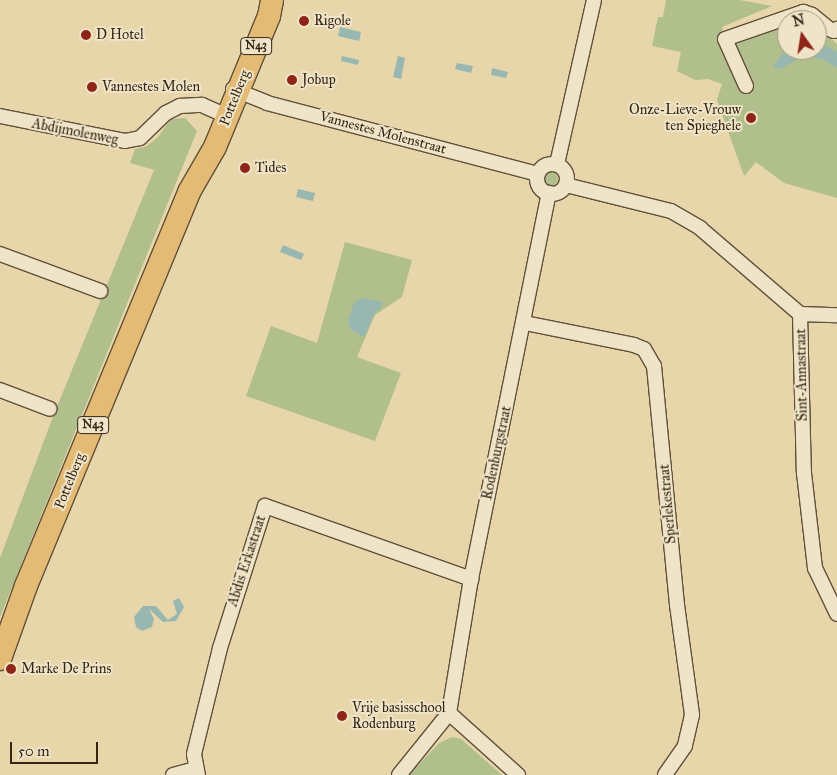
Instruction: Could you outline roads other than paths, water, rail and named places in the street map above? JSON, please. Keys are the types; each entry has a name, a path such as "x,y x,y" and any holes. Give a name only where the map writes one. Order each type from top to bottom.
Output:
{"main road":[{"name":"Pottelberg","path":"233,89 267,0"},
{"name":"Pottelberg","path":"0,659 13,618 189,192 202,147 222,114 269,16 272,0"}],"street":[{"path":"557,164 594,0"},
{"path":"746,86 725,39 803,12 812,15 834,32 837,29"},
{"name":"Vannestes Molenstraat","path":"233,89 266,103 538,174"},
{"name":"Abdijmolenweg","path":"0,116 125,141 147,134 173,109 198,105 222,114"},
{"path":"547,164 557,164 566,172 566,184 560,192 549,194 538,184 538,174 547,164"},
{"name":"Sint-Annastraat","path":"566,184 679,216 700,228 740,259 800,314 804,472 815,568 837,614"},
{"name":"Rodenburgstraat","path":"449,713 471,578 525,323 549,194"},
{"path":"0,254 100,291"},
{"path":"800,314 837,315"},
{"name":"Sperlekestraat","path":"525,323 634,345 644,349 654,366 677,605 692,715 685,746 664,775"},
{"path":"0,390 50,409"},
{"name":"Abdis Erkastraat","path":"173,775 197,772 194,754 220,648 265,506 471,578"},
{"path":"399,775 449,713 518,775"}],"water":[{"path":"340,27 361,32 359,41 338,36"},
{"path":"827,46 837,52 837,68 824,60 827,60"},
{"path":"342,56 359,60 358,65 341,61"},
{"path":"398,56 405,58 401,79 393,77"},
{"path":"778,60 796,60 780,69 773,67"},
{"path":"457,63 473,66 471,73 455,69"},
{"path":"492,68 508,72 506,78 491,75"},
{"path":"298,189 315,193 313,201 296,197"},
{"path":"283,245 304,254 301,260 280,252"},
{"path":"362,298 383,302 379,311 376,310 364,337 351,330 348,321 354,303"},
{"path":"179,598 184,607 176,621 163,622 149,609 154,619 152,627 142,631 136,627 134,617 143,606 156,606 168,620 177,614 173,601"}],"place":[{"name":"Rigole","path":"304,21"},
{"name":"D Hotel","path":"86,35"},
{"name":"Jobup","path":"292,80"},
{"name":"Vannestes Molen","path":"92,87"},
{"name":"Onze-Lieve-Vrouw ten Spieghele","path":"751,118"},
{"name":"Tides","path":"245,168"},
{"name":"Marke De Prins","path":"11,669"},
{"name":"Vrije basisschool Rodenburg","path":"342,716"}]}
